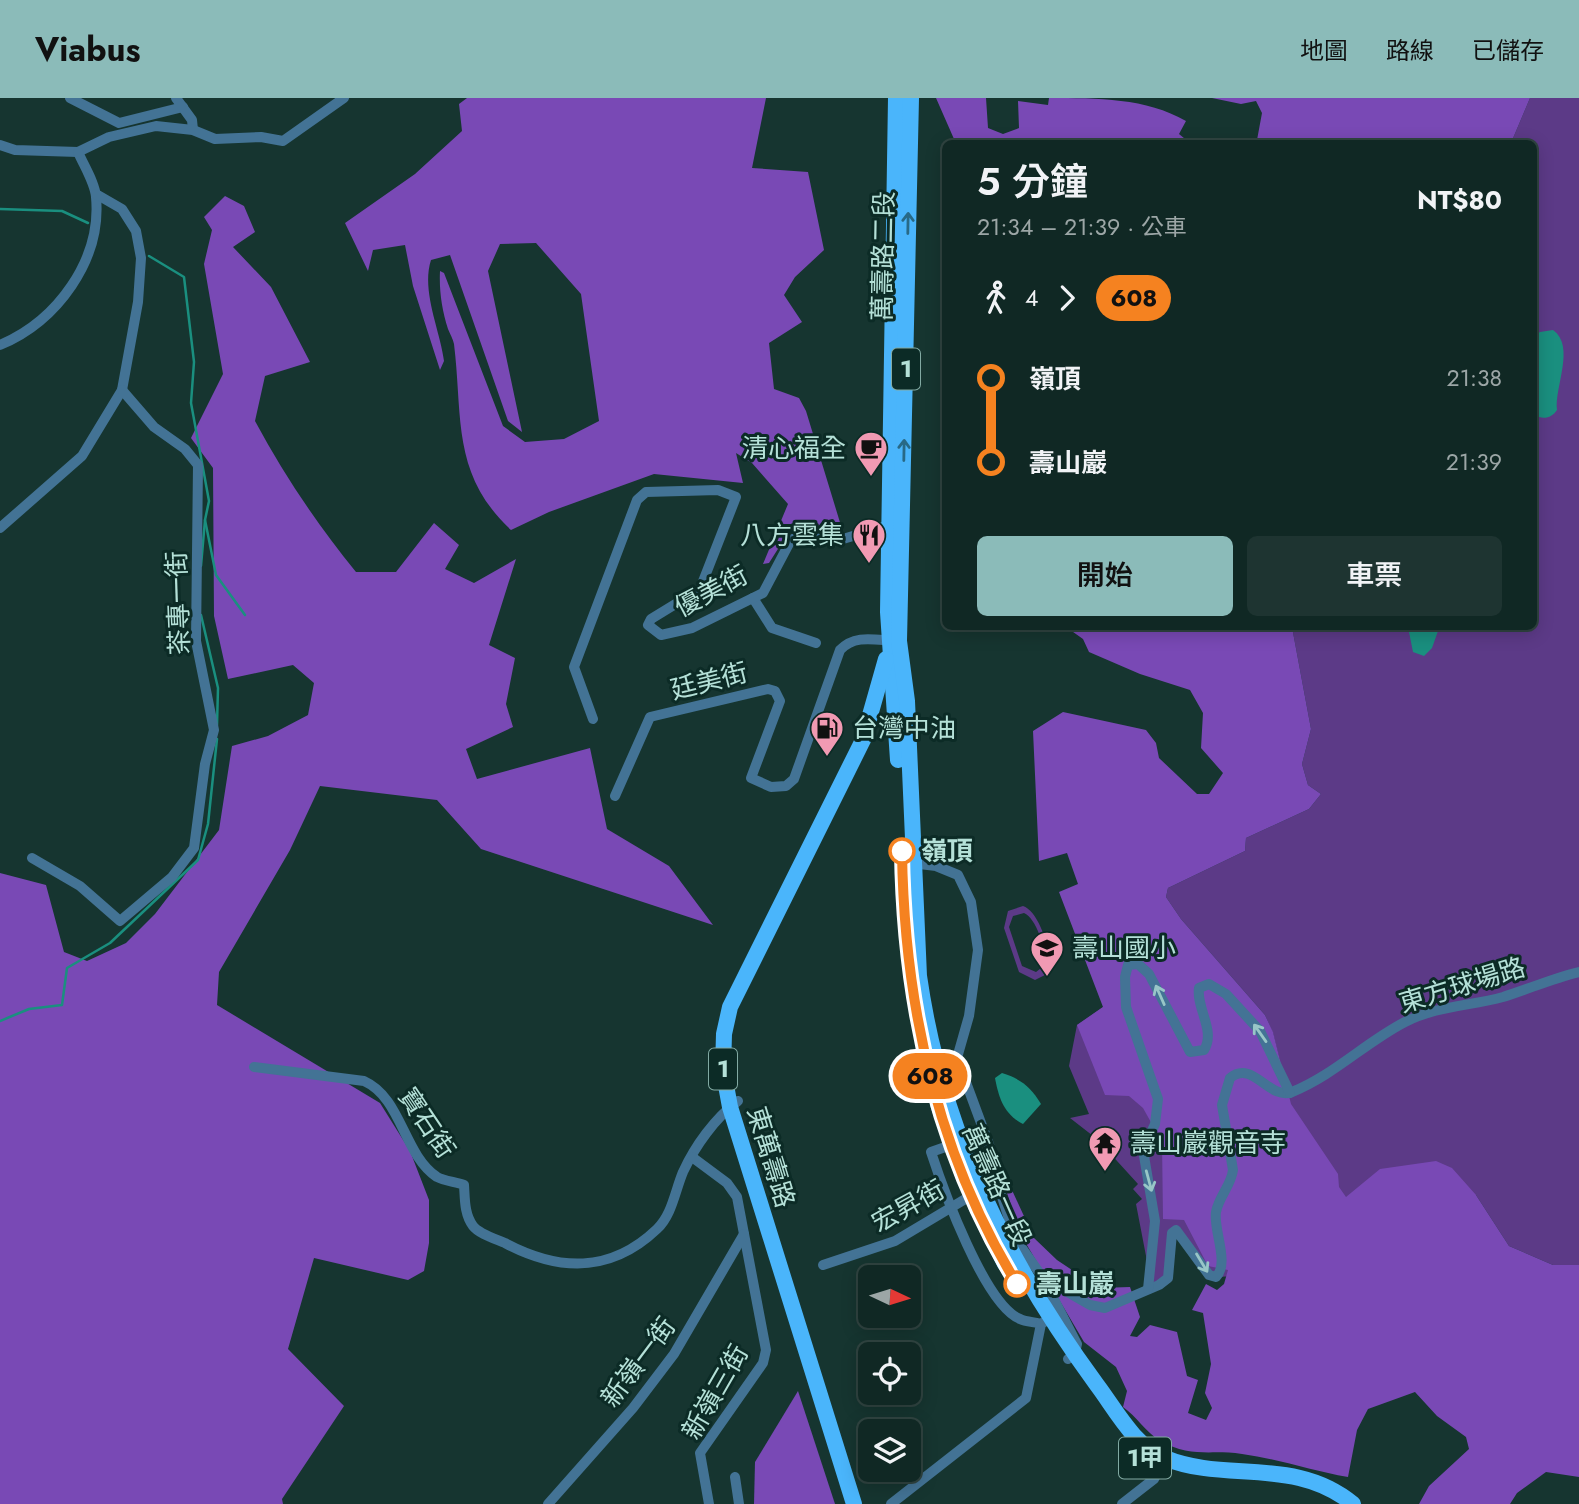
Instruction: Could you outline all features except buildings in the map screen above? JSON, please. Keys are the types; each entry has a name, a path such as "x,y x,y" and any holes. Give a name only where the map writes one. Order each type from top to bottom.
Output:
{"main road":[{"name":"萬壽路二段","path":"896,98 889,525 892,644 897,673"},
{"name":"萬壽路二段","path":"892,644 911,98"},
{"name":"東萬壽路","path":"864,1504 723,1069 724,1034 730,1007 863,740 892,644"},
{"name":"東萬壽路","path":"854,1504 734,1104 733,1046 740,1007 876,730 897,673"},
{"name":"萬壽路一段","path":"897,673 897,729 907,862 925,1013 948,1103 999,1231 1046,1321"},
{"name":"萬壽路一段","path":"897,673 907,701 909,975 915,1013 951,1145 989,1236 1131,1445 1175,1472 1302,1489 1336,1504"},
{"path":"876,730 897,729"},
{"name":"萬壽路一段","path":"1162,1462 1294,1477 1336,1491 1353,1504"}],"street":[{"path":"71,98 119,123 179,102 192,120 193,130"},
{"path":"0,145 15,150 78,152 132,130 156,126 193,130 215,139 261,137 283,141 344,98"},
{"path":"0,345 13,340 62,300 80,272 95,233 96,194 78,152"},
{"path":"0,528 82,456 122,390 138,303 141,258 136,231 122,209 96,194"},
{"name":"茶專一街","path":"32,858 80,886 120,920 172,877 194,848 205,764 214,730 196,641 198,465 185,449 154,427 122,390"},
{"name":"優美街","path":"593,719 574,667 637,500 646,492 718,490 736,497 700,589 657,614 648,625 653,631 672,634 692,628 763,593 791,540 843,539 889,525"},
{"path":"753,598 772,628 816,643"},
{"name":"廷美街","path":"615,796 650,717 768,689 775,691 780,701 751,778 771,787 786,786 794,779 840,650 853,640 861,639 892,644"},
{"path":"907,862 936,866 958,875 971,902 978,950 969,1016 957,1058 990,1150 990,1159 1015,1238 1043,1279 1077,1344 1071,1356"},
{"path":"1043,1279 1090,1305 1105,1308 1148,1289 1168,1278 1172,1233 1176,1230 1209,1276 1216,1277 1221,1273 1216,1211 1232,1180 1233,1170 1222,1105 1230,1078 1240,1073 1250,1074 1278,1093 1290,1093 1260,1031 1226,994 1209,984 1199,988 1198,997 1209,1039 1204,1050 1190,1052 1149,974 1138,964 1128,965 1125,976 1126,1007 1157,1099 1155,1124 1143,1150 1155,1221 1148,1289"},
{"name":"東方球場路","path":"1290,1093 1321,1078 1409,1020 1427,1013 1502,997 1579,972"},
{"name":"寶石街","path":"254,1067 364,1081 379,1088 422,1159 438,1177 464,1185 466,1210 474,1227 534,1258 566,1266 603,1261 628,1250 652,1233 666,1218 692,1157 716,1119 734,1104"},
{"path":"891,1504 1026,1398 1046,1321 1018,1319 986,1284 949,1207 931,1153 951,1145"},
{"name":"新嶺三街","path":"692,1157 733,1189 766,1350 763,1363 700,1453 709,1504"},
{"name":"宏昇街","path":"824,1265 895,1241 972,1195"},
{"name":"新嶺一街","path":"548,1504 633,1408 674,1354 744,1234"},
{"path":"1122,1504 1154,1479 1162,1462"},
{"path":"735,1477 739,1504"}],"shaded area":[{"path":"467,98 766,98 752,168 808,172 824,250 795,277 784,295 802,322 769,343 774,389 799,398 806,411 842,529 790,530 769,563 763,564 788,504 752,463 736,453 743,483 654,474 549,512 511,530 492,509 478,488 463,443 454,344 443,308 440,271 444,273 503,426 525,442 564,439 599,421 581,294 536,243 500,244 488,271 522,432 508,421 450,255 431,260 429,272 430,297 444,361 440,370 413,286 405,245 373,250 368,271 345,223 415,174 462,131 459,104"},
{"path":"936,98 986,98 988,128 1003,134 1019,128 1018,101 1048,105 1049,98 1121,101 1155,108 1186,121 1179,134 1186,140 954,139"},
{"path":"1212,98 1530,98 1512,140 1257,140 1262,113 1256,101 1241,104"},
{"path":"1530,98 1579,98 1579,1265 1553,1265 1509,1246 1476,1195 1346,1197 1236,1276 1216,1277 1176,1230 1171,1271 1152,1287 1136,1204 1142,1199 1133,1189 1138,1184 1097,1139 1070,1118 1089,1114 1069,1066 1077,1025 1103,1007 1287,1089 1273,1033 1265,1015 1181,919 1166,897 1168,888 1245,851 1246,838 1309,809 1321,794 1308,785 1302,764 1311,729 1293,630 1537,630 1537,140 1512,140"},
{"path":"225,196 244,206 255,232 233,247 271,287 310,362 265,376 255,421 302,499 356,572 396,572 434,523 459,545 445,569 474,583 516,559 489,645 515,658 506,704 513,727 466,749 477,779 590,748 607,829 669,866 713,925 481,849 437,800 320,786 290,850 219,972 217,1005 380,1103 410,1151 429,1200 429,1243 424,1271 408,1280 314,1258 288,1349 344,1406 282,1499 283,1504 0,1504 0,873 46,885 64,952 87,961 126,943 155,914 219,830 232,746 268,736 308,715 314,683 293,665 228,679 214,616 213,468 191,438 223,374 204,264 212,230 204,217"},
{"path":"1553,330 1560,337 1564,357 1557,410 1549,417 1543,418 1537,416 1537,334"},
{"path":"1070,630 1293,630 1311,729 1302,764 1308,785 1321,794 1309,809 1246,838 1245,851 1168,888 1166,897 1181,919 1265,1015 1273,1032 1291,1104 1338,1174 1339,1187 1346,1197 1380,1169 1436,1161 1452,1168 1476,1195 1509,1246 1553,1265 1579,1265 1579,1477 1546,1472 1517,1493 1510,1504 1419,1504 1429,1486 1469,1449 1466,1437 1437,1416 1415,1392 1368,1409 1357,1430 1348,1477 1256,1456 1181,1450 1154,1437 1123,1407 1127,1391 1116,1367 1084,1342 1021,1235 1000,1172 1006,1177 1034,1238 1057,1260 1099,1288 1130,1287 1140,1317 1130,1336 1137,1337 1150,1325 1177,1332 1187,1376 1198,1380 1188,1413 1206,1420 1212,1408 1205,1393 1211,1364 1203,1313 1192,1310 1206,1284 1217,1290 1224,1284 1228,1270 1208,1266 1184,1220 1163,1219 1162,1142 1143,1108 1129,1096 1105,1095 1077,1025 1103,1007 1059,892 1078,884 1067,853 1039,861 1033,731 1063,712 1146,730 1156,743 1159,758 1197,794 1209,794 1223,773 1201,748 1203,713 1190,690 1140,674 1089,652 1083,639"},
{"path":"1409,630 1440,630 1432,648 1424,656 1413,652"},
{"path":"1023,906 1040,926 1049,959 1045,975 1035,980 1019,972 1004,928 1008,911","holes":["1024,913 1037,928 1044,951 1045,965 1036,972 1022,966 1009,927 1013,916"]},
{"path":"1002,1073 1025,1084 1041,1104 1023,1124 1011,1116 1001,1099 995,1078"},
{"path":"798,1391 835,1504 754,1504 755,1462"}],"waterway":[{"path":"0,209 62,211 88,223"},
{"path":"149,256 184,277 194,362 191,403 209,501 205,520 216,575 245,615"},
{"path":"201,566 205,520"},
{"path":"201,615 218,688 217,725"},
{"path":"0,1021 29,1009 62,1005 67,968 110,943 198,860 208,824 217,739"}],"bus line":[{"name":"608","path":"902,851 909,975 925,1059 951,1145 989,1236 1017,1284"}],"place":[{"name":"清心福全","path":"871,478"},
{"name":"八方雲集","path":"869,565"},
{"name":"台灣中油","path":"827,758"},
{"name":"嶺頂","path":"902,851"},
{"name":"壽山國小","path":"1047,978"},
{"name":"壽山巖觀音寺","path":"1105,1173"},
{"name":"壽山巖","path":"1017,1284"}]}
